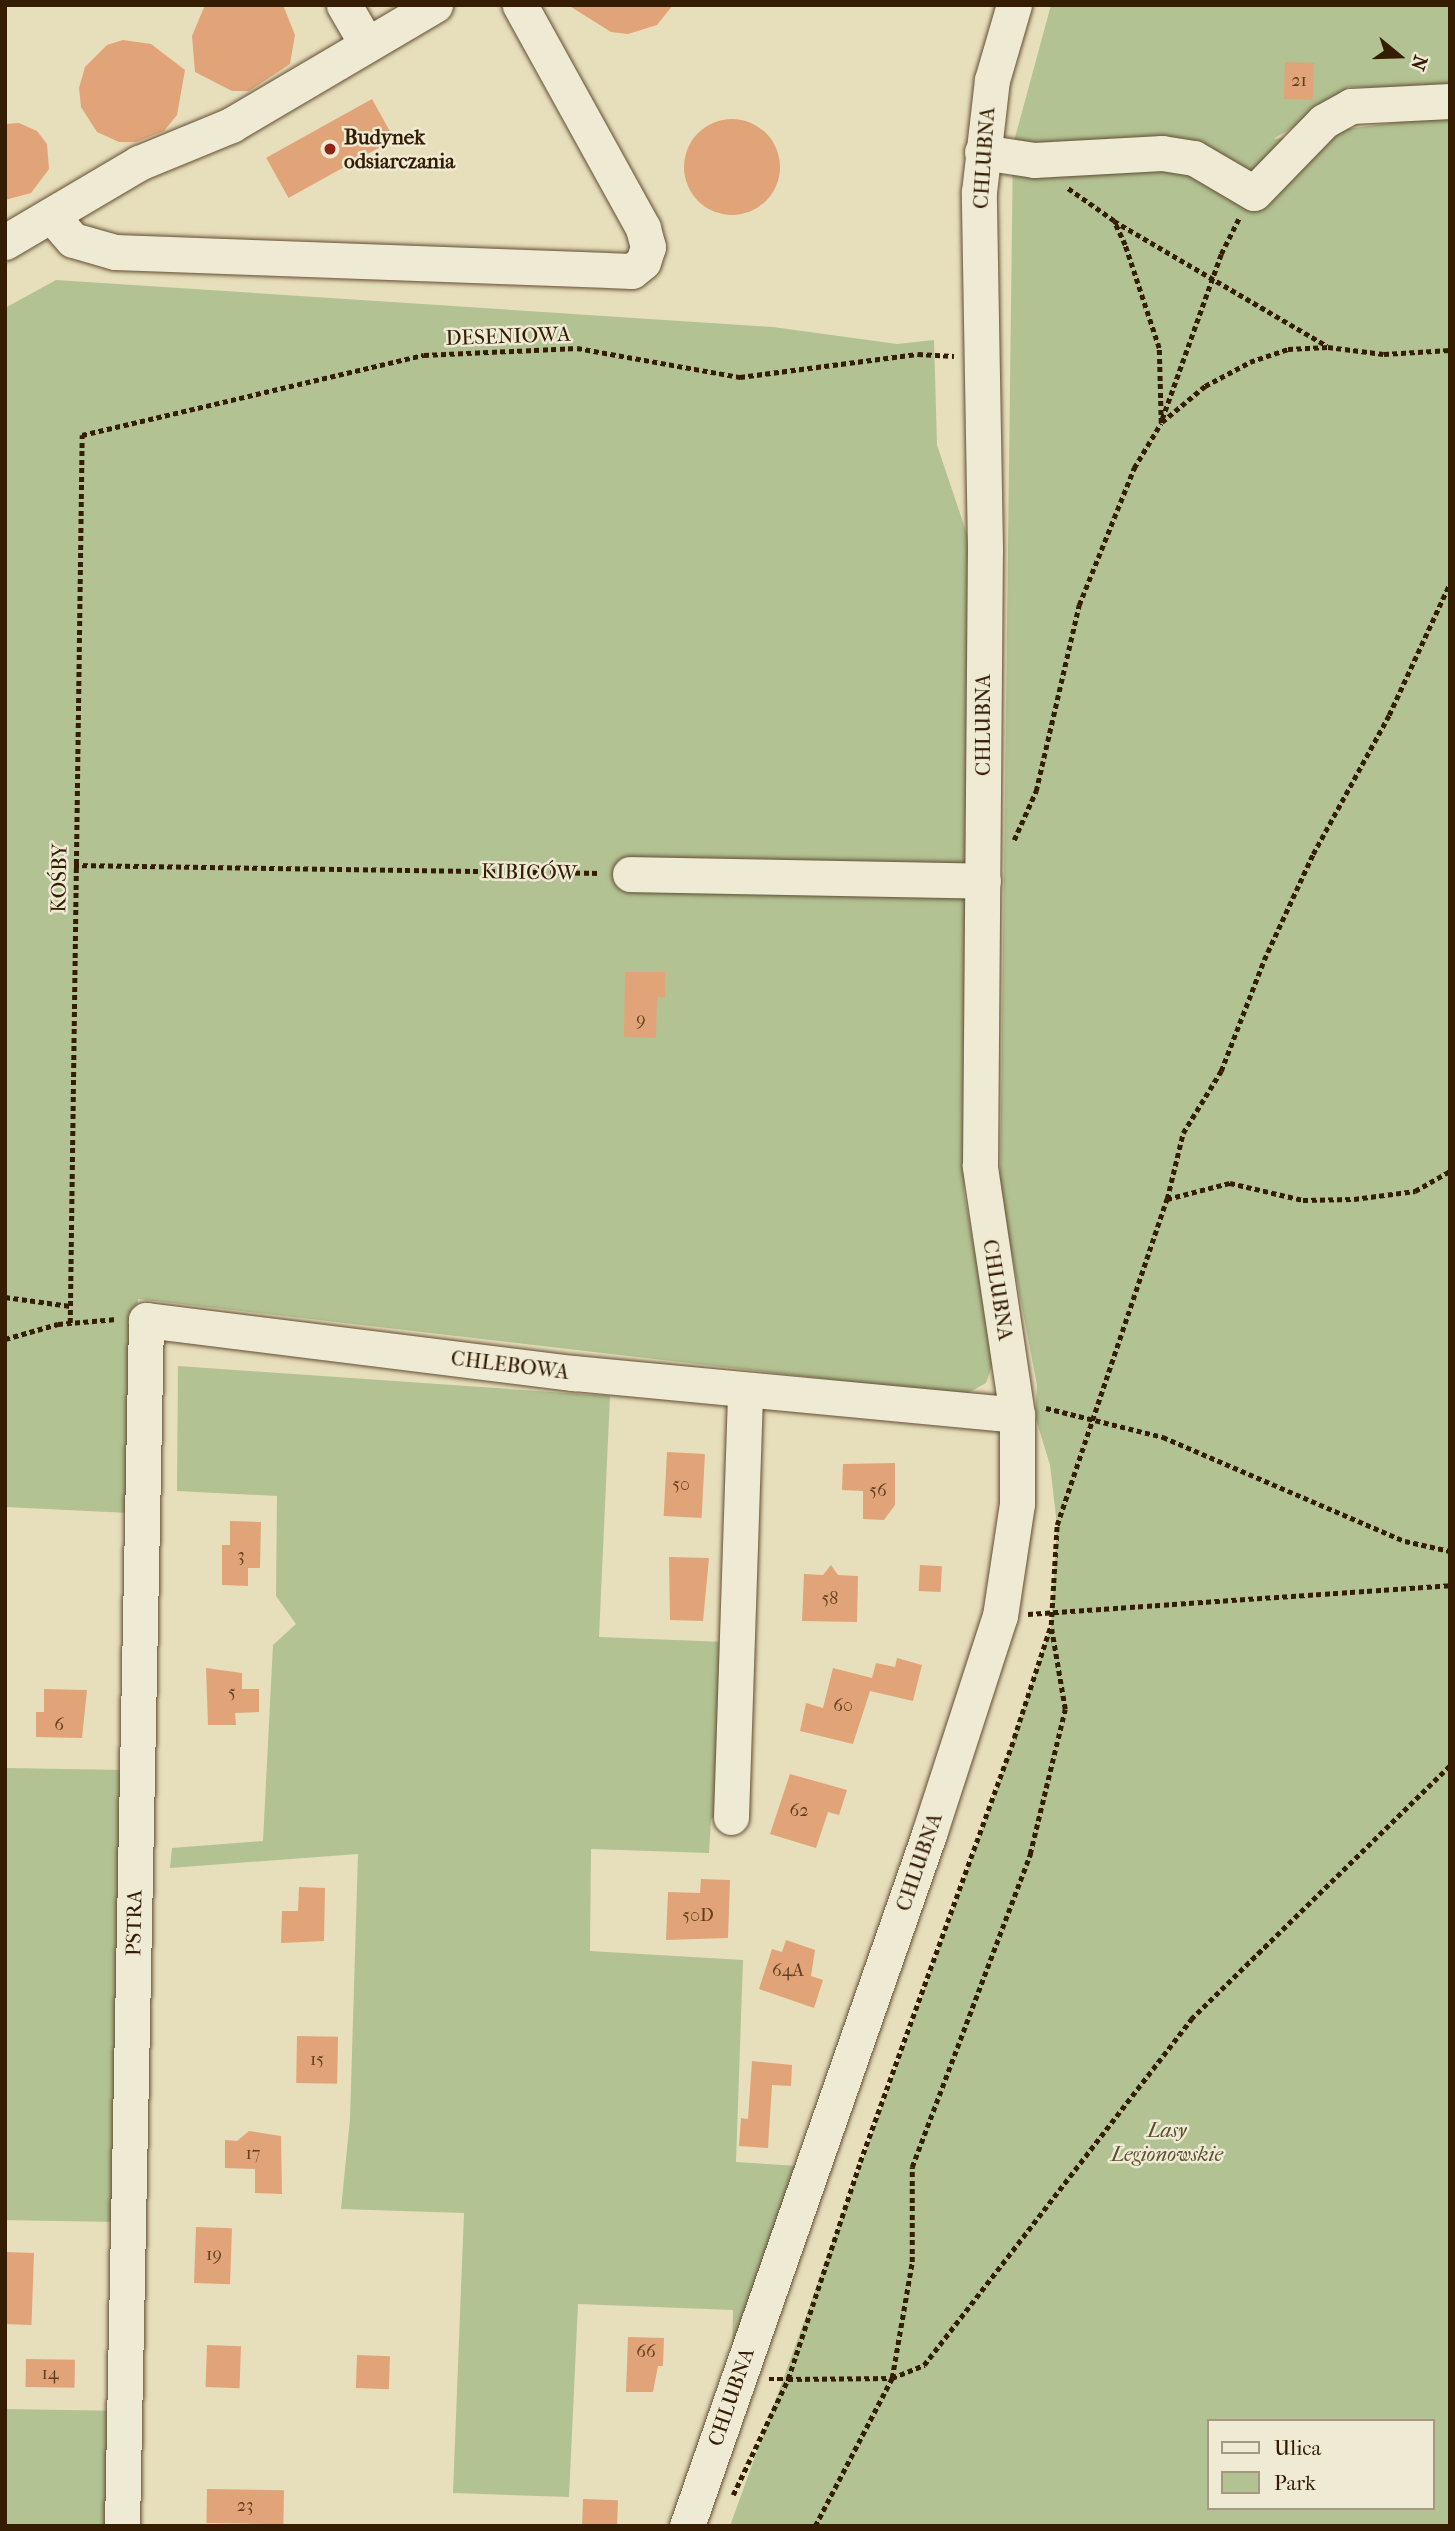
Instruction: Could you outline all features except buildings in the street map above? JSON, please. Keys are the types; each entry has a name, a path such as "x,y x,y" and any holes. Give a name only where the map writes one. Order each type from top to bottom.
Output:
{"street":[{"path":"344,5 366,43"},
{"path":"5,242 139,163 231,125 366,43 435,5"},
{"path":"51,215 73,240 116,252 632,271 643,262 648,247 643,228 520,5"},
{"name":"CHLUBNA","path":"687,2526 929,1834 1000,1616 1017,1504 1016,1408 979,1166 983,881 982,152 992,80 1014,5"},
{"path":"982,152 1034,160 1163,153 1194,158 1254,193 1324,121 1351,106 1382,101 1450,101"},
{"path":"630,874 983,881"},
{"name":"CHLEBOWA","path":"146,1320 745,1390 1016,1408"},
{"name":"PSTRA","path":"122,2526 146,1320"},
{"path":"731,1817 745,1390"}],"path":[{"path":"1059,184 1114,221 1328,347"},
{"path":"1011,846 1035,791 1079,606 1134,468 1161,423 1221,254 1254,193"},
{"path":"1114,221 1144,297 1159,348 1161,423"},
{"path":"1161,423 1205,386 1250,362 1288,349 1328,347 1384,354 1450,350"},
{"name":"DESENIOWA","path":"82,435 424,355 577,348 740,377 918,354 982,358"},
{"name":"KOŚBY","path":"70,1322 74,865 82,435"},
{"path":"815,2526 892,2378 912,2262 912,2167 1030,1854 1065,1709 1051,1625 1057,1525 1167,1199 1183,1133 1221,1071 1286,913 1389,715 1450,583"},
{"name":"KIBICÓW","path":"74,865 630,874"},
{"path":"1167,1199 1230,1183 1303,1200 1354,1199 1415,1191 1450,1171"},
{"path":"5,1297 70,1306"},
{"path":"5,1339 70,1322 146,1320"},
{"path":"1016,1408 1093,1419 1163,1437 1405,1541 1450,1551"},
{"path":"1000,1616 1450,1585"},
{"path":"730,2501 788,2379 1051,1625"},
{"path":"788,2379 892,2378 924,2365 1191,2018 1449,1767"}],"green space":[{"name":"Lasy Legionowskie","path":"1051,5 1450,5 1450,89 1348,87 1331,105 1273,139 1450,115 1450,2526 730,2526 997,1788 1051,1625 1057,1525 1050,1465 1035,1416 1037,1385 1000,1192 1013,145"},
{"path":"56,280 773,327 897,344 934,340 937,445 971,546 964,1192 990,1335 992,1366 986,1383 964,1395 138,1299 129,1513 5,1507 5,308"},
{"path":"178,1366 610,1396 599,1637 726,1642 719,1810 711,1820 709,1853 591,1849 590,1951 743,1960 736,2162 799,2166 732,2359 733,2310 578,2304 569,2497 453,2493 464,2213 341,2209 350,2119 358,1854 170,1868 172,1848 263,1841 273,1645 296,1624 276,1596 277,1496 177,1491"},
{"path":"5,1768 126,1770 118,2222 5,2220"},
{"path":"5,2409 112,2411 110,2526 5,2526"}],"place":[{"name":"Budynek odsiarczania","path":"330,149"}]}
